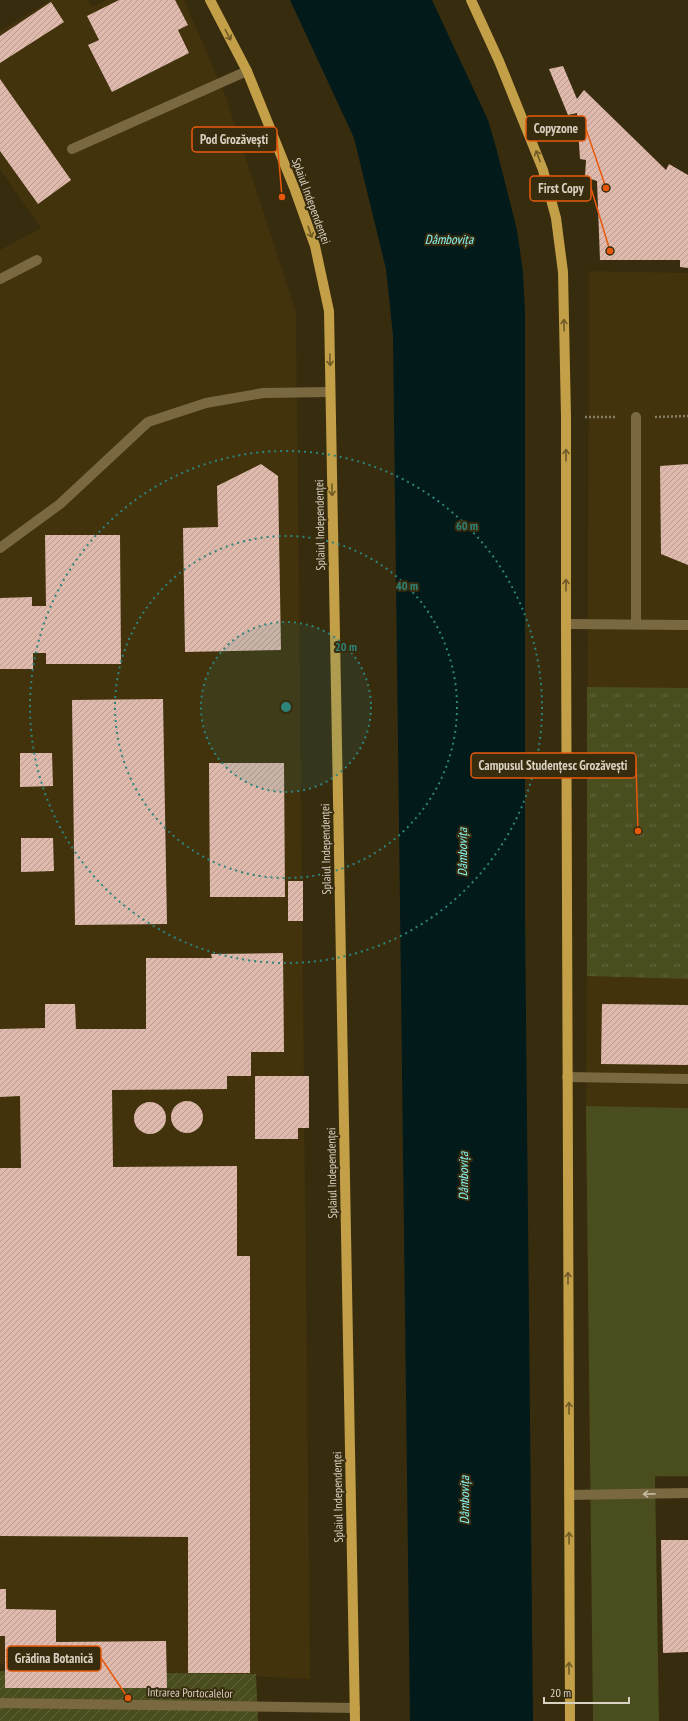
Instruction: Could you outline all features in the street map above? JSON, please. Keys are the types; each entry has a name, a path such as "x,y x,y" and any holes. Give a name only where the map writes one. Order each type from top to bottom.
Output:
{"main road":[{"name":"Splaiul Independenței","path":"210,0 247,71 295,190 315,246 329,311 355,1721"},
{"path":"471,0 505,76 543,170 556,218 563,272 566,417 570,1721"}],"lane":[{"path":"72,149 247,71"},
{"path":"0,279 37,260"},
{"path":"0,548 60,504 148,422 206,403 263,393 330,392"},
{"path":"636,417 636,625"},
{"path":"566,624 688,625"},
{"path":"567,1077 688,1079"},
{"path":"569,1495 688,1493"},
{"name":"Intrarea Portocalelor","path":"0,1703 355,1708"}],"shaded area":[{"path":"51,0 88,0 92,7 106,0 184,0 225,95 296,312 310,1679 0,1664 0,250 41,228 0,169 0,31"},
{"path":"589,271 688,273 688,1477 590,1478 586,1106"}],"green space":[{"path":"587,687 688,688 688,979 587,976"},
{"path":"586,1106 688,1108 688,1476 655,1476 659,1721 593,1721"},
{"path":"0,1671 256,1674 258,1721 0,1721"}],"water":[{"name":"Dâmbovița","path":"290,0 432,0 488,120 517,230 523,272 525,313 525,917 533,1721 410,1721 393,336 386,269 354,138"}],"building":[{"path":"119,0 175,0 188,25 178,30 189,53 112,92 88,45 99,40 87,16"},
{"path":"51,2 64,22 0,63 0,36"},
{"path":"563,66 577,99 584,90 666,170 669,164 688,175 688,268 680,267 680,260 600,260 597,181 585,177 586,160 580,159 577,113 568,115 549,69"},
{"path":"0,79 71,180 38,204 0,151"},
{"path":"261,464 278,476 281,650 185,652 183,528 218,527 217,486"},
{"path":"688,464 688,565 661,554 660,466"},
{"path":"45,535 120,535 121,664 46,664 46,653 33,653 33,669 0,669 0,598 32,597 32,606 46,606"},
{"path":"163,699 167,924 75,925 72,700"},
{"path":"20,753 52,753 53,786 20,787"},
{"path":"209,763 284,763 285,897 210,897"},
{"path":"21,838 53,838 54,871 21,872"},
{"path":"288,881 303,881 303,921 288,921"},
{"path":"283,953 284,1052 251,1052 251,1076 227,1076 227,1089 112,1090 113,1167 237,1166 237,1256 250,1256 250,1673 188,1673 188,1537 0,1536 0,1168 21,1168 20,1096 0,1097 0,1029 45,1028 45,1004 75,1004 76,1029 146,1029 146,958 212,958 211,954"},
{"path":"602,1004 688,1005 688,1065 601,1064"},
{"path":"255,1076 309,1076 309,1128 298,1128 298,1139 255,1139"},
{"path":"184,1101 190,1101 200,1108 203,1117 202,1123 196,1130 190,1133 184,1133 174,1126 171,1120 171,1114 178,1104"},
{"path":"147,1102 153,1102 163,1109 166,1118 165,1124 159,1131 153,1134 147,1134 137,1127 134,1121 134,1115 141,1105"},
{"path":"661,1540 688,1540 688,1652 663,1653"},
{"path":"0,1589 6,1589 6,1609 56,1610 56,1642 166,1641 167,1688 5,1688 5,1636 0,1636"}],"place":[{"name":"Copyzone","path":"606,188"},
{"name":"Pod Grozăvești","path":"282,197"},
{"name":"First Copy","path":"610,251"},
{"name":"Campusul Studențesc Grozăvești","path":"638,831"},
{"name":"Grădina Botanică","path":"128,1698"}]}
